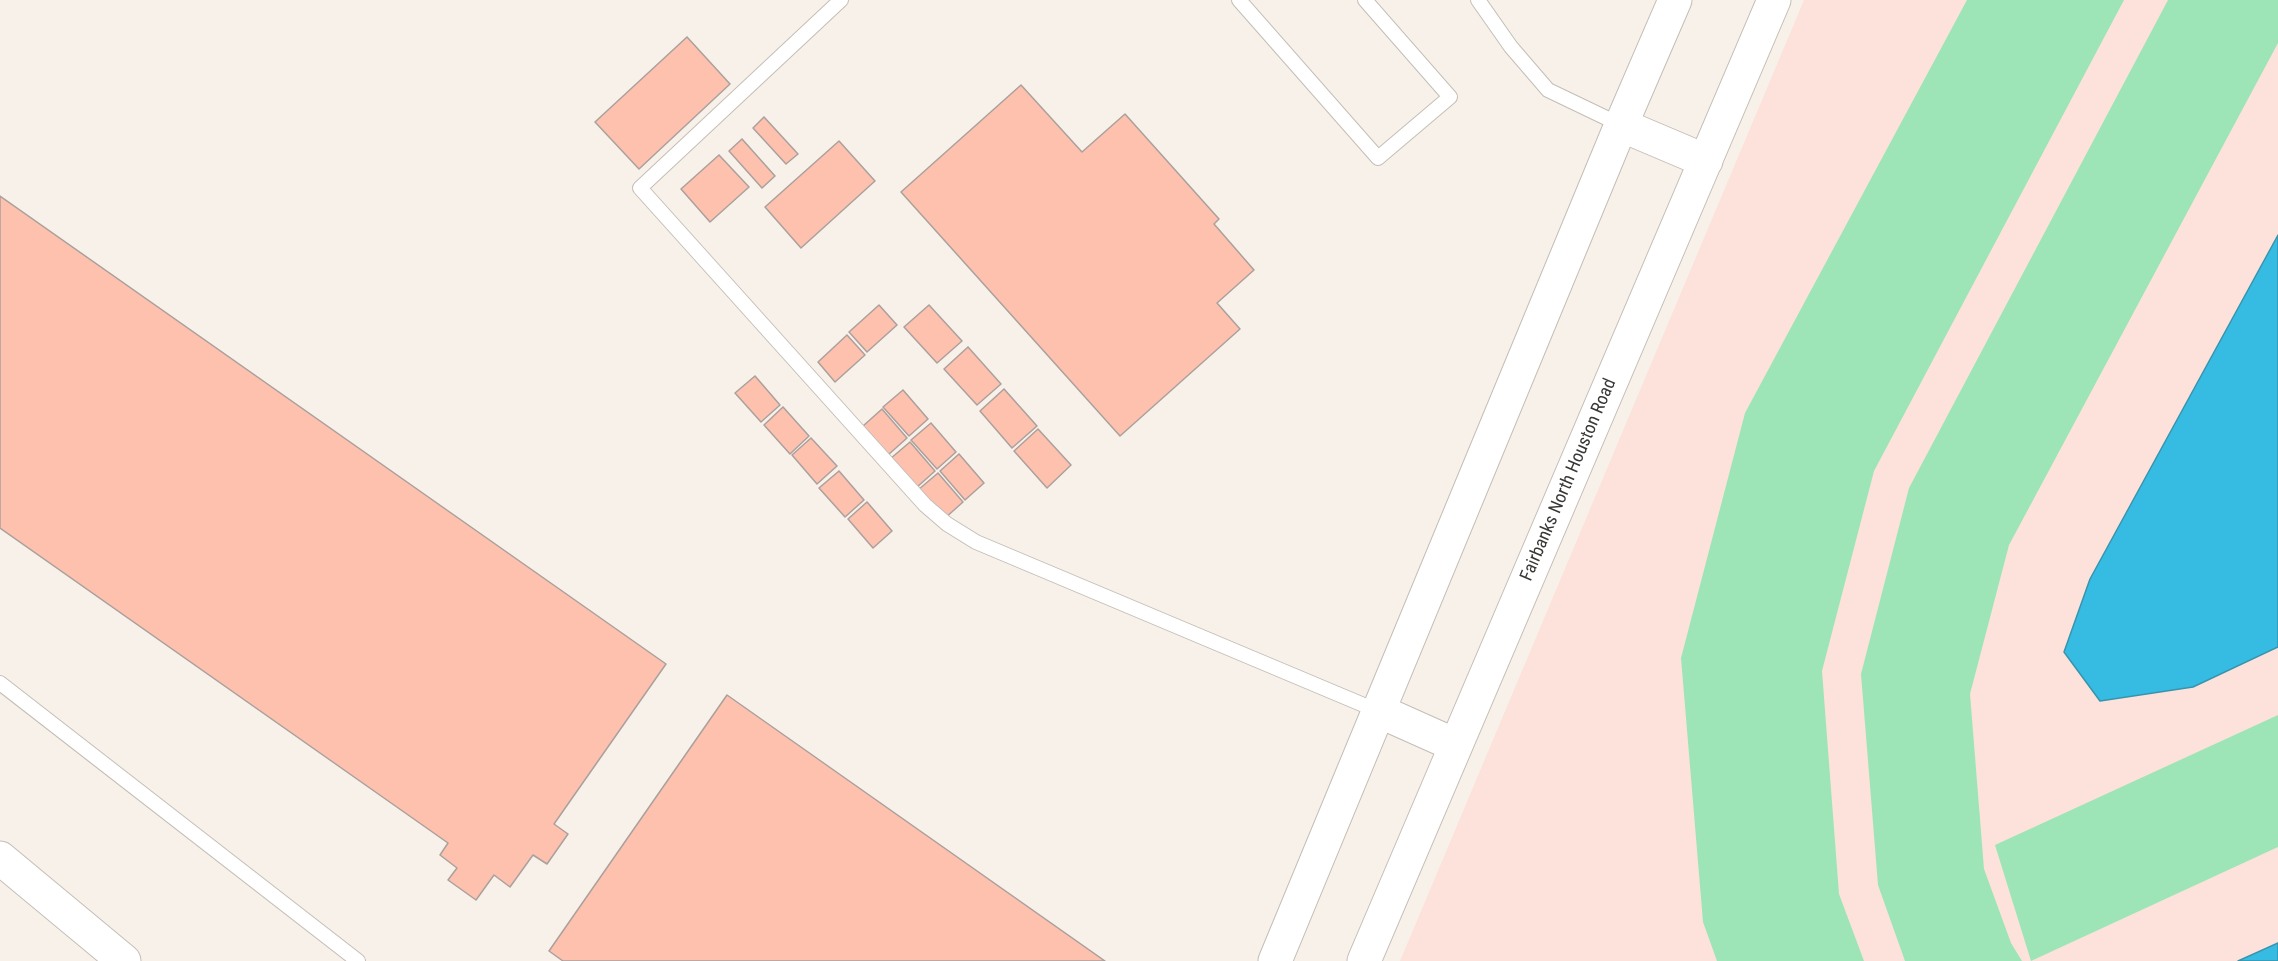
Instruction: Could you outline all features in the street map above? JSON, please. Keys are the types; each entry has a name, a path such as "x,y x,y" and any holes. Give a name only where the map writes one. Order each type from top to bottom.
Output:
{"main road":[{"path":"1275,961 1621,125 1675,0"},
{"name":"Fairbanks North Houston Road","path":"1364,961 1774,0"},
{"path":"1621,125 1706,161"},
{"path":"1378,711 1455,745"},
{"path":"0,858 124,961"}],"lane":[{"path":"841,0 640,188 925,505 946,524 976,542 1378,711"},
{"path":"1239,0 1378,158 1450,97 1365,0"},
{"path":"1478,0 1511,47 1548,90 1621,125"},
{"path":"0,683 358,961"}],"shaded area":[{"path":"1804,0 2278,0 2278,961 1400,961"}],"green space":[{"path":"1967,0 2124,0 1874,471 1822,671 1839,894 1864,961 1717,961 1703,922 1681,658 1745,413"},
{"path":"2168,0 2278,0 2278,43 2009,545 1970,694 1984,869 2011,943 2022,961 1905,961 1878,885 1861,674 1909,488"},
{"path":"2278,715 2278,847 2031,961 1995,845"}],"water":[{"path":"2278,235 2278,647 2193,687 2100,701 2064,652 2090,579"},
{"path":"2278,943 2278,961 2238,961"}],"building":[{"path":"687,37 730,84 639,169 595,122"},
{"path":"1021,85 1082,152 1125,114 1219,219 1214,224 1254,270 1217,303 1240,329 1120,436 901,192"},
{"path":"764,117 798,154 786,164 753,128"},
{"path":"742,139 775,176 762,188 729,151"},
{"path":"839,141 875,181 801,248 765,207"},
{"path":"719,155 749,187 710,222 681,189"},
{"path":"0,196 666,664 554,824 568,834 547,864 533,855 510,887 494,875 476,900 448,880 457,868 440,855 448,843 0,528"},
{"path":"879,305 897,325 867,352 849,332"},
{"path":"929,305 962,341 937,363 904,327"},
{"path":"847,335 865,355 835,382 818,362"},
{"path":"968,347 1001,384 977,405 944,369"},
{"path":"755,376 780,405 761,422 735,393"},
{"path":"1004,389 1037,426 1012,448 980,411"},
{"path":"903,390 928,419 909,436 883,407"},
{"path":"783,407 809,436 790,454 764,425"},
{"path":"882,409 907,438 888,455 863,426"},
{"path":"931,423 956,452 937,469 911,440"},
{"path":"1038,429 1071,465 1047,488 1014,451"},
{"path":"811,438 837,466 817,484 792,455"},
{"path":"910,442 935,471 916,488 890,459"},
{"path":"959,454 984,483 965,500 940,471"},
{"path":"839,471 864,500 845,517 819,488"},
{"path":"938,473 963,502 944,519 918,490"},
{"path":"867,502 892,531 873,548 848,519"},
{"path":"727,695 1105,961 563,961 549,951"}]}
